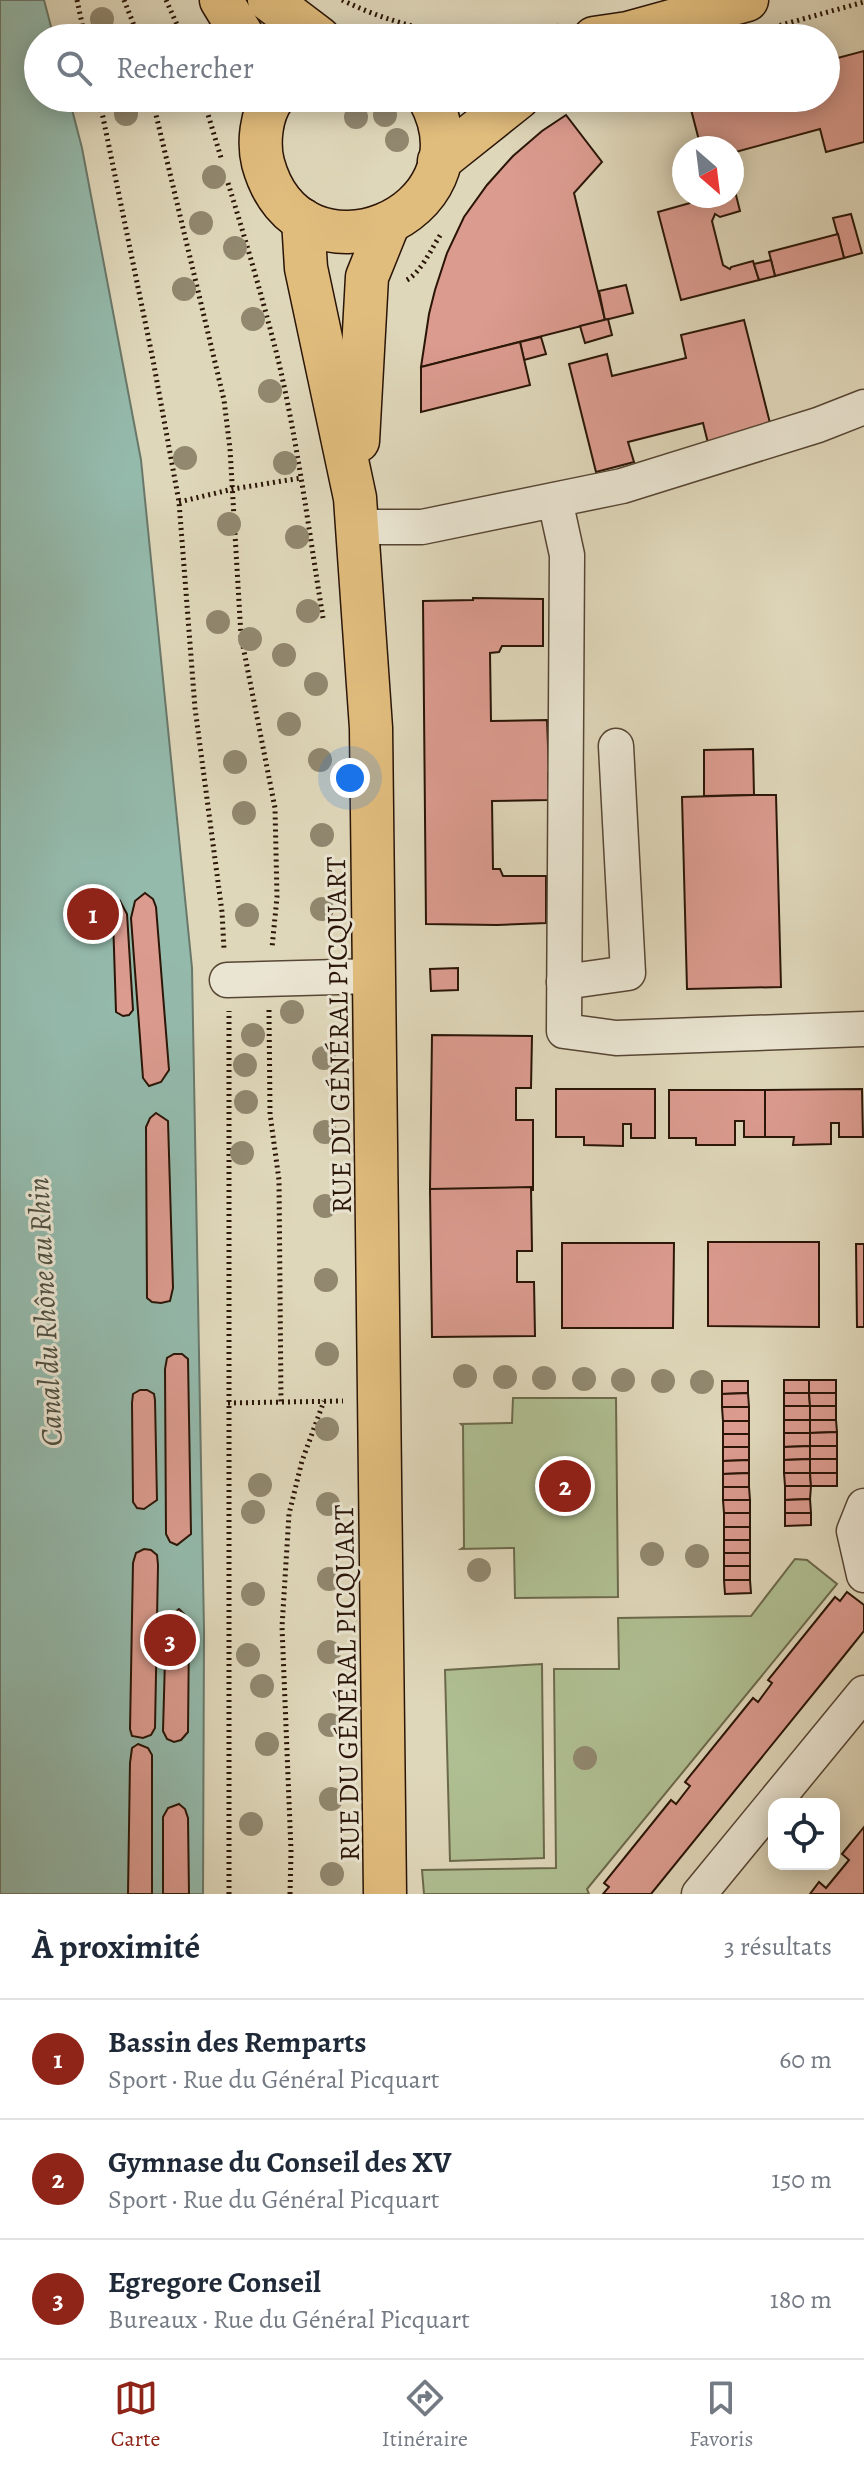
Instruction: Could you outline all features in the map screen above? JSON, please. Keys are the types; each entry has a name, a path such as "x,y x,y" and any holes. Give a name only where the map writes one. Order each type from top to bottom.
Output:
{"main road":[{"path":"221,0 236,24"},
{"path":"269,0 301,24"},
{"path":"694,24 755,15"},
{"path":"266,112 261,128 261,155 268,180 283,202 303,220 330,231 359,233 388,225 412,210 429,187 439,161 441,135 435,112"},
{"path":"439,161 500,112"},
{"name":"RUE DU GÉNÉRAL PICQUART","path":"303,220 306,268 357,513"},
{"name":"RUE DU GÉNÉRAL PICQUART","path":"385,1894 371,728 357,513 367,277 388,225"}],"street":[{"path":"357,513 422,527 555,500 636,482 818,425 864,407"},
{"path":"555,500 567,555 564,1031 616,1038 864,1029"},
{"path":"564,982 628,973 616,746"},
{"path":"227,980 375,976"},
{"path":"864,1506 854,1531 864,1575"},
{"path":"699,1894 864,1693"}],"path":[{"path":"77,0 82,24"},
{"path":"124,0 133,24"},
{"path":"166,0 177,24"},
{"path":"342,0 402,24"},
{"path":"755,15 864,2"},
{"path":"155,112 224,400 233,489 241,636 275,808 277,897 268,978 270,1114 279,1180 281,1403"},
{"path":"207,112 278,361 301,478 325,630"},
{"path":"411,278 446,225"},
{"path":"179,502 301,478"},
{"path":"228,1403 379,1400"},
{"path":"290,1894 282,1627 289,1514 302,1461 324,1401"}],"shaded area":[{"path":"513,1398 616,1398 618,1597 515,1598 514,1548 461,1549 464,1547 461,1424 512,1423"},
{"path":"795,1559 807,1560 837,1584 587,1889 589,1894 424,1894 422,1870 556,1868 554,1669 619,1669 618,1618 751,1616"},
{"path":"542,1664 544,1858 450,1861 445,1670"}],"water":[{"name":"Canal du Rhône au Rhin","path":"0,0 44,0 50,24 24,24 24,112 73,112 82,148 141,460 192,968 204,1630 203,1894 0,1894"}],"building":[{"path":"864,51 864,142 826,152 820,129 744,150 744,136 698,136 692,112 840,112 840,57"},
{"path":"566,115 602,162 574,193 605,320 421,367 435,290 447,253 464,217 513,156"},
{"path":"672,208 739,208 740,211 720,217 715,214 712,221 723,265 730,269 753,261 759,280 681,300 658,212"},
{"path":"851,214 862,253 844,258 833,218"},
{"path":"838,234 844,258 775,276 769,252"},
{"path":"771,260 775,276 759,280 754,264"},
{"path":"626,285 633,313 605,320 599,291"},
{"path":"608,319 612,335 585,343 580,326"},
{"path":"744,320 771,427 708,443 703,423 628,442 634,462 596,472 569,364 607,354 612,376 686,358 681,335"},
{"path":"541,337 546,354 524,360 520,342"},
{"path":"520,342 530,385 421,412 421,367"},
{"path":"543,599 543,646 502,646 499,652 490,653 491,721 547,720 548,800 492,801 493,869 500,869 503,876 546,876 546,923 426,924 423,601"},
{"path":"753,749 754,795 704,796 704,750"},
{"path":"776,795 781,987 687,989 682,797"},
{"path":"145,893 153,899 156,907 169,1070 161,1082 149,1086 143,1078 131,918 135,901"},
{"path":"120,901 127,914 133,1010 123,1016 116,1012 113,918"},
{"path":"458,968 458,990 431,991 430,969"},
{"path":"432,1035 532,1036 531,1088 516,1088 516,1120 533,1120 533,1190 430,1189"},
{"path":"556,1089 655,1089 655,1138 631,1138 631,1124 623,1124 623,1146 584,1145 584,1137 556,1137"},
{"path":"862,1089 863,1137 839,1137 839,1123 831,1123 831,1144 793,1145 794,1137 765,1137 765,1090"},
{"path":"669,1090 765,1090 765,1137 744,1137 744,1121 735,1121 735,1145 696,1145 696,1138 669,1138"},
{"path":"156,1113 168,1121 173,1288 170,1301 161,1303 147,1298 146,1127"},
{"path":"531,1187 532,1251 517,1251 517,1282 534,1282 535,1336 432,1337 430,1189"},
{"path":"708,1242 819,1242 819,1327 708,1326"},
{"path":"562,1243 674,1243 673,1328 562,1328"},
{"path":"856,1244 864,1244 864,1327 857,1327"},
{"path":"182,1354 188,1359 191,1534 177,1545 170,1542 166,1534 165,1369 167,1358"},
{"path":"784,1380 809,1380 809,1393 784,1393"},
{"path":"809,1380 836,1380 836,1393 809,1393"},
{"path":"722,1381 748,1381 748,1393 722,1394"},
{"path":"140,1390 154,1394 155,1400 157,1500 144,1509 137,1508 133,1502 132,1403 133,1394"},
{"path":"748,1393 749,1407 722,1407 722,1394"},
{"path":"784,1393 809,1393 810,1406 784,1406"},
{"path":"809,1393 836,1393 836,1406 810,1406"},
{"path":"784,1406 810,1406 810,1420 784,1420"},
{"path":"810,1406 836,1406 836,1420 810,1420"},
{"path":"722,1407 749,1407 749,1421 723,1421"},
{"path":"784,1420 810,1420 810,1433 784,1433"},
{"path":"810,1420 836,1420 837,1432 810,1433"},
{"path":"723,1421 749,1421 749,1434 723,1434"},
{"path":"837,1432 837,1446 810,1446 810,1433"},
{"path":"784,1433 810,1433 810,1446 784,1447"},
{"path":"723,1434 749,1434 749,1447 723,1447"},
{"path":"810,1446 837,1446 837,1459 810,1459"},
{"path":"810,1446 810,1459 784,1460 784,1447"},
{"path":"723,1447 749,1447 749,1460 723,1461"},
{"path":"810,1459 837,1459 837,1473 810,1473"},
{"path":"810,1459 810,1473 784,1473 784,1460"},
{"path":"749,1460 749,1473 723,1474 723,1461"},
{"path":"749,1473 749,1487 723,1487 723,1474"},
{"path":"784,1473 810,1473 811,1486 785,1486"},
{"path":"810,1473 837,1473 837,1486 811,1486"},
{"path":"785,1486 811,1486 810,1499 785,1500"},
{"path":"723,1487 749,1487 750,1500 723,1500"},
{"path":"810,1499 811,1513 785,1513 785,1500"},
{"path":"723,1500 750,1500 750,1513 724,1513"},
{"path":"724,1513 750,1513 750,1527 724,1527"},
{"path":"785,1513 811,1513 811,1525 785,1526"},
{"path":"724,1527 750,1527 750,1540 724,1540"},
{"path":"724,1540 750,1540 750,1553 724,1553"},
{"path":"144,1549 157,1555 158,1565 155,1728 151,1735 143,1738 132,1736 130,1729 133,1563 136,1553"},
{"path":"724,1553 750,1553 750,1566 724,1566"},
{"path":"724,1566 750,1566 750,1580 724,1580"},
{"path":"724,1580 750,1580 751,1593 725,1594"},
{"path":"847,1592 864,1605 864,1631 839,1662 651,1894 603,1894 609,1887 604,1883 671,1800 676,1804 690,1786 685,1782 753,1698 758,1702 772,1683 768,1680 835,1597 840,1601"},
{"path":"179,1609 187,1617 189,1629 188,1732 181,1740 174,1742 167,1739 163,1731 166,1623"},
{"path":"138,1744 148,1748 152,1755 152,1894 128,1894 130,1763 132,1748"},
{"path":"179,1804 188,1818 189,1894 163,1894 163,1817 168,1808"},
{"path":"864,1827 864,1894 810,1894 819,1882 826,1888 849,1860 842,1854"}],"place":[{"name":"Bassin des Remparts","path":"93,914"},
{"name":"Gymnase du Conseil des XV","path":"565,1486"},
{"name":"Egregore Conseil","path":"170,1640"}]}
